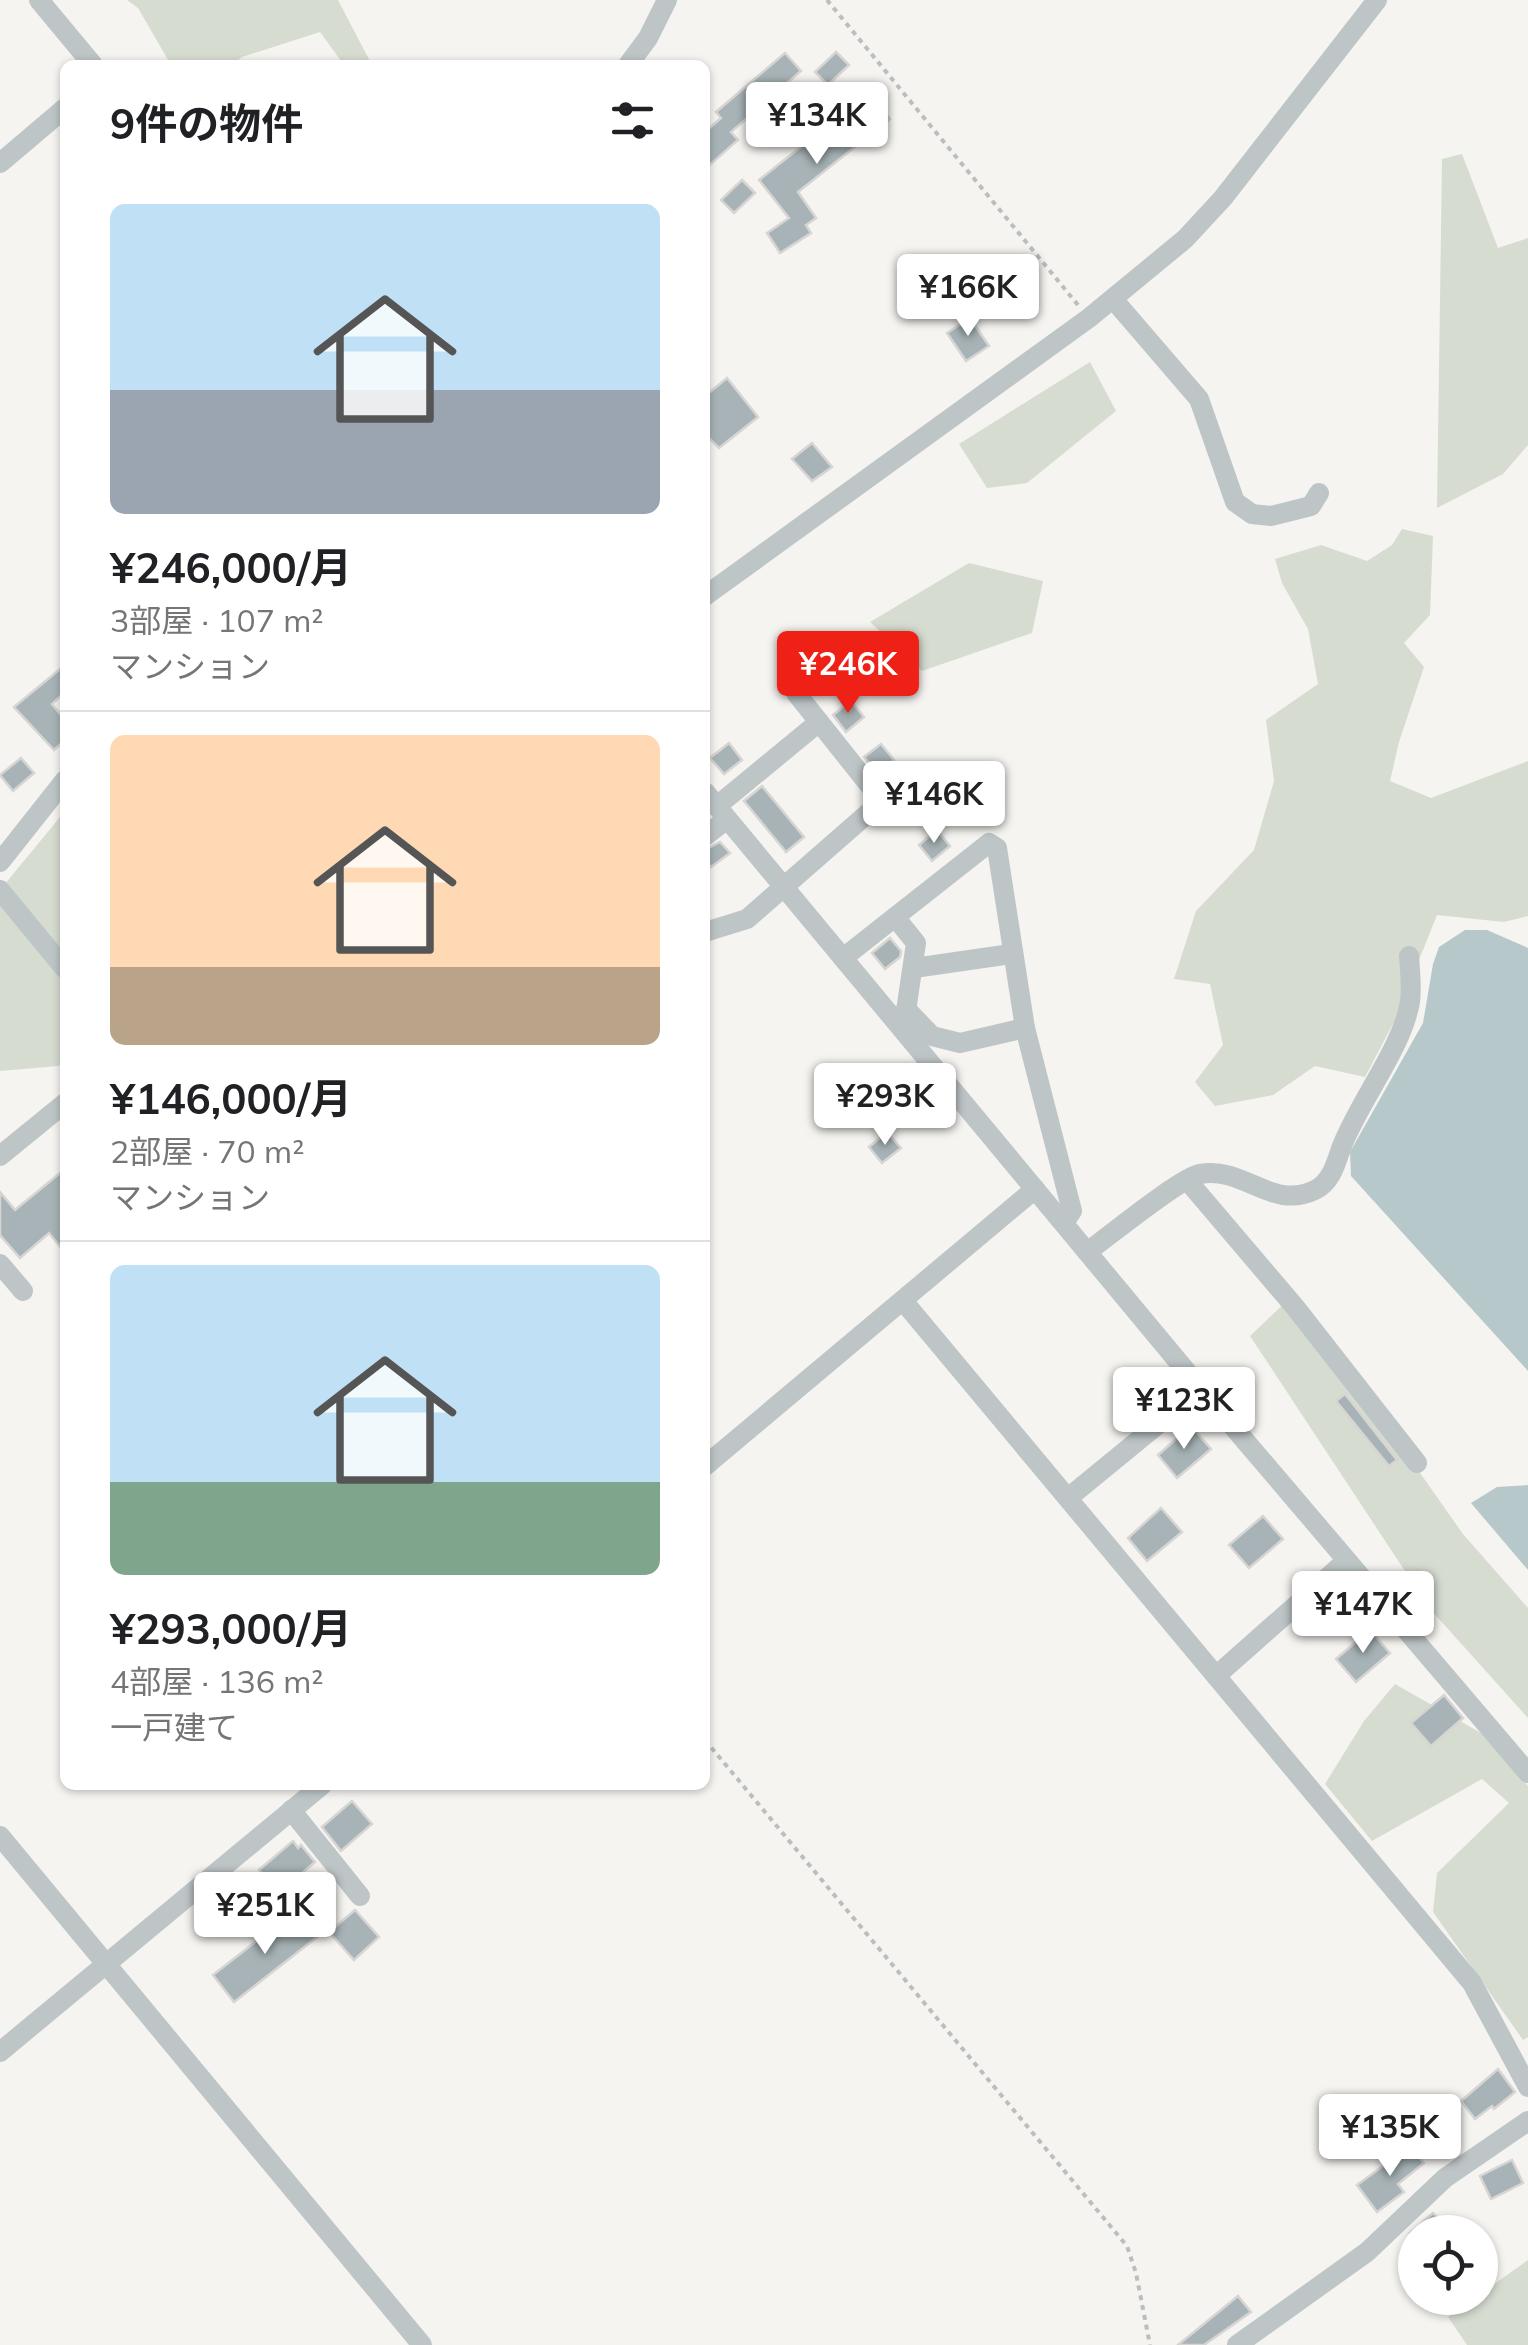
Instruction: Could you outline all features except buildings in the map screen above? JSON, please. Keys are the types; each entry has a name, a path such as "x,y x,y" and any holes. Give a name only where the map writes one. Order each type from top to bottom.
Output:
{"street":[{"path":"39,0 89,60"},
{"path":"632,60 667,0"},
{"path":"710,592 1088,318 1185,239 1224,198 1377,0"},
{"path":"0,163 60,112"},
{"path":"1113,299 1199,399 1236,502 1252,514 1271,516 1311,506 1320,493"},
{"path":"710,930 747,919 882,802 796,693"},
{"path":"819,722 716,806 844,958 905,1019 1035,1189 1528,1773"},
{"path":"0,862 60,786"},
{"path":"844,958 989,843 997,848 1025,1028 1072,1211 1064,1223"},
{"path":"0,890 60,963"},
{"path":"895,918 916,943 905,1019"},
{"path":"914,968 1012,954"},
{"path":"1088,1252 1196,1174 1219,1173 1246,1180 1282,1198 1320,1188 1331,1176 1354,1114 1400,1033 1410,1000 1409,956"},
{"path":"905,1019 932,1036 960,1043 1025,1028"},
{"path":"0,1156 60,1107"},
{"path":"1186,1180 1294,1307 1417,1463"},
{"path":"710,1462 1035,1189"},
{"path":"0,1264 23,1291"},
{"path":"904,1302 1472,1984 1528,2087"},
{"path":"1068,1498 1201,1389"},
{"path":"1216,1676 1346,1562"},
{"path":"0,2052 316,1790"},
{"path":"291,1810 360,1896"},
{"path":"0,1836 422,2345"},
{"path":"1237,2345 1367,2252 1445,2178 1528,2121"}],"path":[{"path":"827,0 1088,318"},
{"path":"710,1746 1126,2246 1136,2274 1150,2345"}],"shaded area":[{"path":"127,0 338,0 369,60 340,60 320,32 238,60 168,60 138,8"},
{"path":"1462,154 1498,248 1528,238 1528,445 1503,474 1437,508 1442,159"},
{"path":"1090,362 1116,411 1027,483 987,488 959,444"},
{"path":"1402,529 1433,536 1430,615 1404,643 1424,667 1390,781 1431,798 1528,761 1528,916 1504,922 1437,915 1395,1020 1365,1077 1315,1066 1273,1095 1215,1106 1195,1082 1223,1045 1210,984 1174,979 1196,911 1254,850 1274,781 1266,720 1318,684 1308,629 1282,583 1275,559 1321,545 1367,561 1392,545"},
{"path":"969,563 1043,581 1032,633 922,671 870,622"},
{"path":"60,817 58,1066 0,1071 0,890"},
{"path":"1465,930 1487,930 1528,948 1528,1371 1351,1176 1350,1152 1423,1023 1439,947"},
{"path":"1294,1294 1463,1534 1528,1608 1528,1718 1430,1609 1250,1336"},
{"path":"1528,1485 1528,1570 1471,1503 1497,1487"},
{"path":"1395,1684 1481,1733 1528,1786 1528,2037 1523,2040 1433,1912 1437,1873 1509,1803 1482,1779 1372,1841 1325,1784 1364,1721"},
{"path":"1528,2260 1528,2345 1467,2345 1448,2317 1498,2315 1498,2281"}]}
